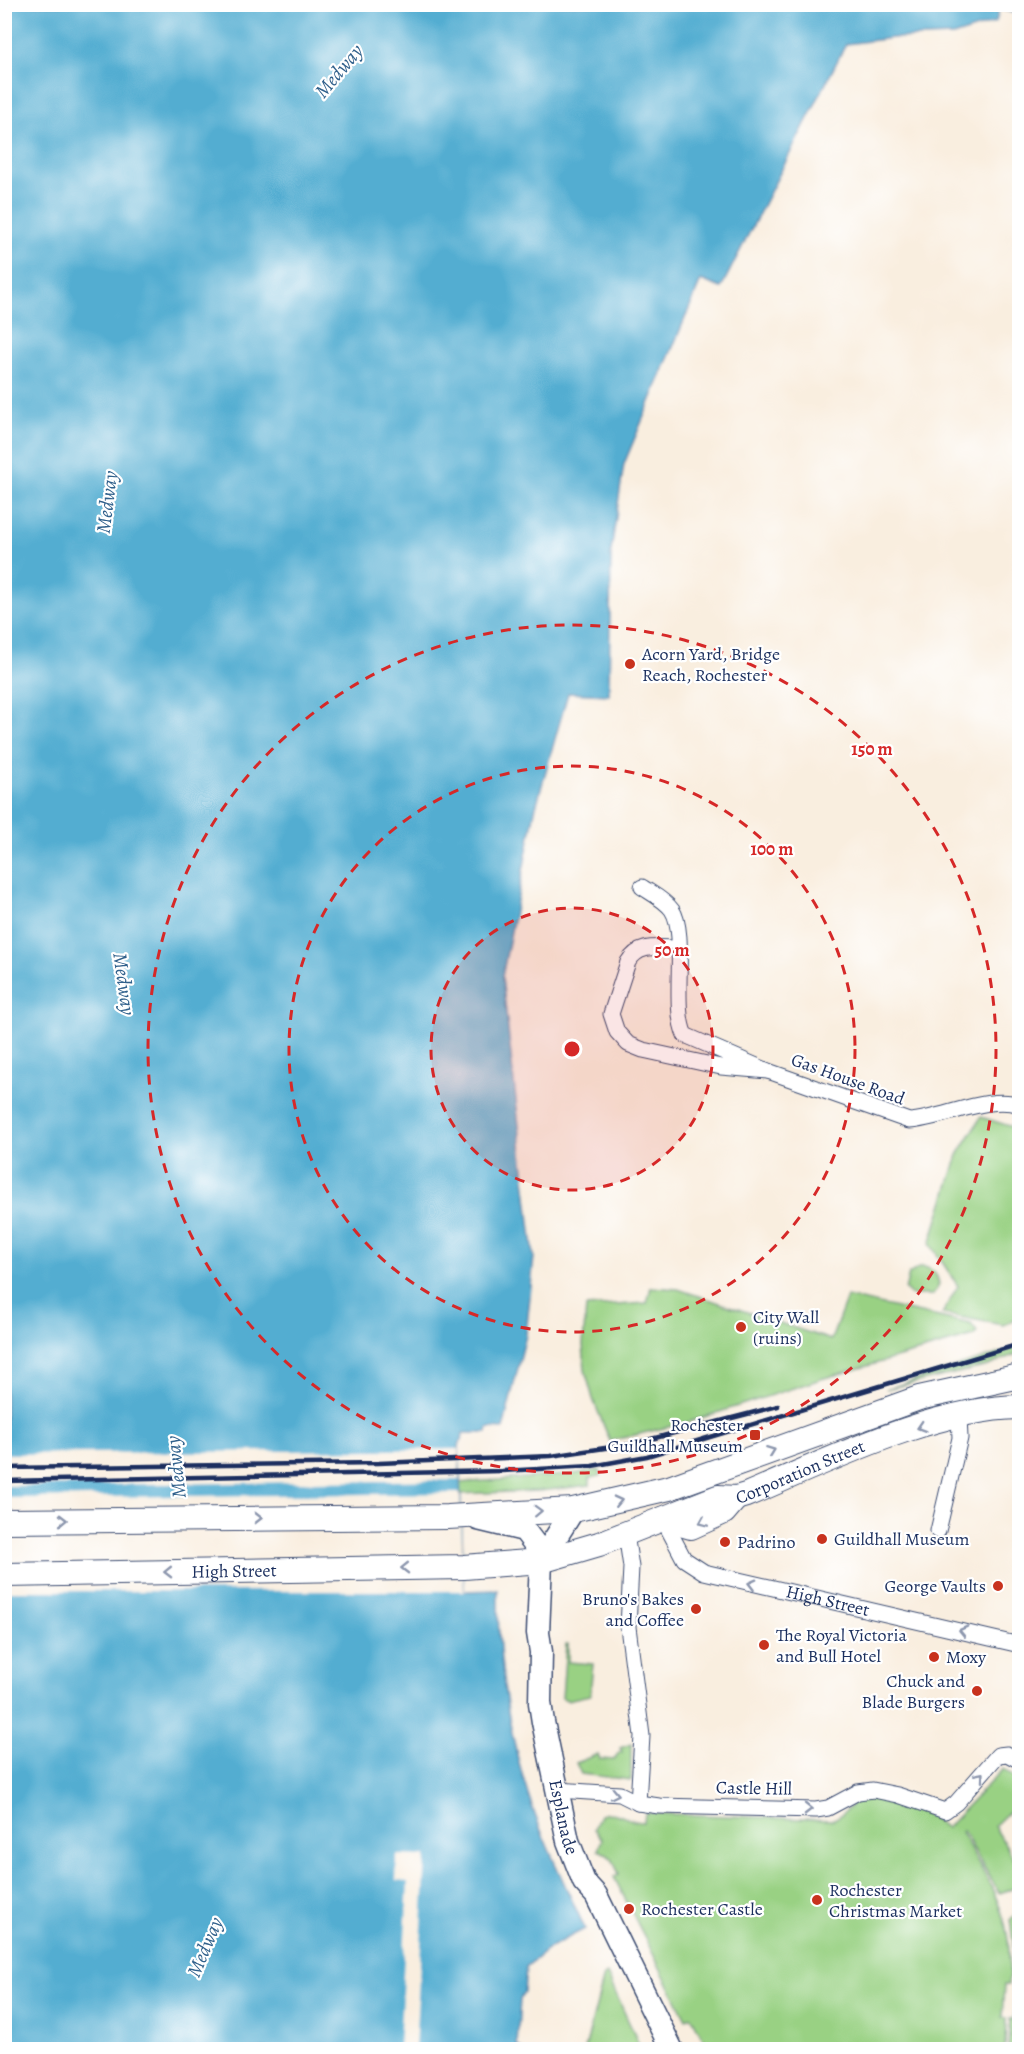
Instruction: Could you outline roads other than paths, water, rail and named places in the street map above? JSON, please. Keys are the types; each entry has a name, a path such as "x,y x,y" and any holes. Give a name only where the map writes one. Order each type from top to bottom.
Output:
{"main road":[{"name":"Corporation Street","path":"462,1516 573,1510 677,1486 885,1409 955,1389 1020,1376"},
{"name":"Corporation Street","path":"663,1519 691,1527 724,1512 736,1498 867,1446 959,1416 1020,1407"},
{"path":"4,1521 462,1516"},
{"path":"626,1534 663,1519"},
{"name":"High Street","path":"4,1575 464,1566 541,1561 626,1534"}],"street":[{"name":"Gas House Road","path":"642,887 672,910 676,924 682,1028 685,1035 768,1071 909,1121 929,1120 994,1102 1020,1105"},
{"name":"Gas House Road","path":"678,948 643,948 628,962 612,1014 613,1024 622,1039 643,1050 721,1067 768,1071"},
{"path":"938,1531 960,1438 959,1416"},
{"name":"Esplanade","path":"573,1510 541,1561 538,1607 540,1703 557,1790 576,1863 584,1882 596,1895 672,2049"},
{"path":"462,1516 524,1530 537,1547 541,1561"},
{"name":"High Street","path":"663,1519 684,1559 704,1572 1020,1645"},
{"path":"626,1534 631,1567 628,1627 642,1736 638,1803"},
{"name":"Castle Hill","path":"557,1790 620,1794 638,1803 659,1806 816,1810 828,1808 858,1792 873,1790 898,1795 945,1811 953,1807 998,1755 1008,1754 1020,1761"}],"water":[{"name":"Medway","path":"5,5 1019,5 1019,14 999,9 996,22 953,36 892,38 846,44 721,288 701,280 624,464 611,551 609,695 568,693 535,810 502,977 534,1257 526,1335 503,1429 488,1428 487,1433 463,1433 459,1446 464,1591 498,1590 500,1652 508,1714 522,1775 542,1833 585,1929 552,1946 526,1967 524,1992 520,2000 517,2045 521,2049 5,2050"}],"railway":[{"path":"4,1481 502,1471 592,1466 647,1456 1020,1344"},
{"path":"4,1468 379,1463 551,1456 632,1444 778,1406"}],"place":[{"name":"Acorn Yard, Bridge Reach, Rochester","path":"630,664"},
{"name":"City Wall (ruins)","path":"741,1327"},
{"name":"Rochester Guildhall Museum","path":"755,1435"},
{"name":"Guildhall Museum","path":"822,1539"},
{"name":"Padrino","path":"725,1542"},
{"name":"George Vaults","path":"998,1586"},
{"name":"Bruno's Bakes and Coffee","path":"696,1609"},
{"name":"The Royal Victoria and Bull Hotel","path":"764,1645"},
{"name":"Moxy","path":"934,1657"},
{"name":"Chuck and Blade Burgers","path":"977,1691"},
{"name":"Rochester Christmas Market","path":"817,1900"},
{"name":"Rochester Castle","path":"629,1909"}]}
